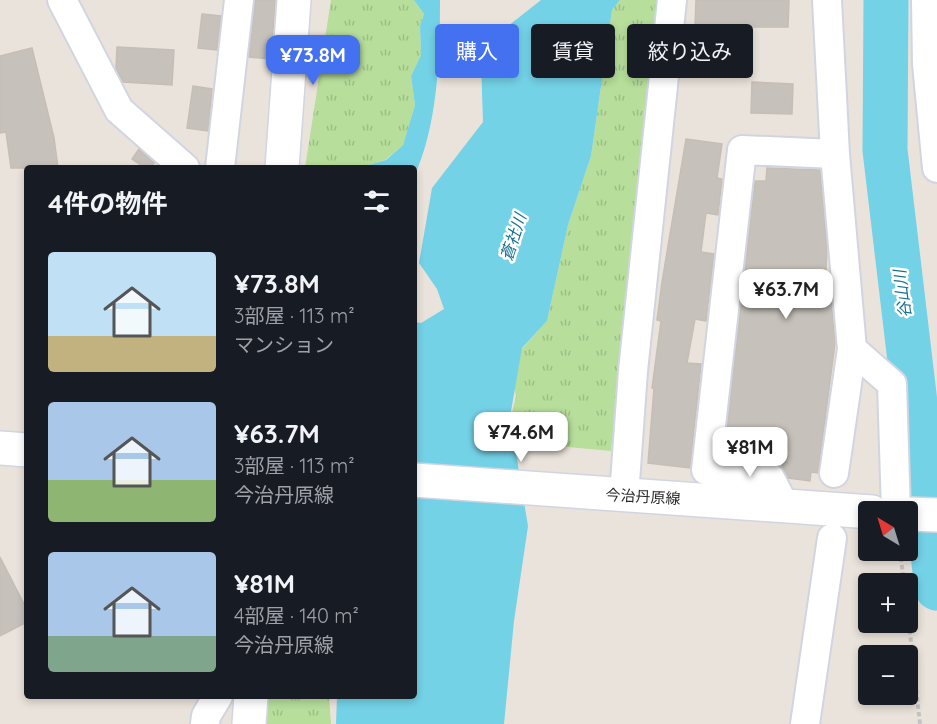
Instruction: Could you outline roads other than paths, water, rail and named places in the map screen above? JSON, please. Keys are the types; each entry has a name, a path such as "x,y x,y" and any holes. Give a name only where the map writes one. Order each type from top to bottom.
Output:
{"main road":[{"path":"282,165 294,0"},
{"path":"0,448 24,450"},
{"name":"今治丹原線","path":"417,480 858,511"},
{"path":"918,514 937,514"},
{"path":"249,724 251,699"}],"street":[{"path":"62,0 119,110 182,165"},
{"path":"220,165 239,0"},
{"path":"624,496 633,371 672,0"},
{"path":"828,0 835,154 852,349 834,473"},
{"path":"926,0 927,64 937,168"},
{"path":"784,505 770,478 706,470 742,150 835,154"},
{"path":"852,349 892,384 896,501"},
{"path":"805,724 832,538"},
{"path":"206,724 206,716 216,699"}],"water":[{"path":"414,0 440,0 439,24 435,24 436,90 422,157 417,170 417,165 368,165 386,160 403,145 415,105 411,76 421,55 420,26 424,14"},
{"name":"蒼社川","path":"541,0 620,0 612,10 610,24 531,24 531,78 602,78 591,156 568,225 547,321 522,348 510,417 528,526 514,621 504,724 336,724 337,699 417,699 417,322 421,323 444,309 437,289 419,263 432,188 483,122 482,78 519,78 519,24 511,24"}],"waterway":[{"name":"谷山川","path":"886,0 885,150 937,588"}]}
